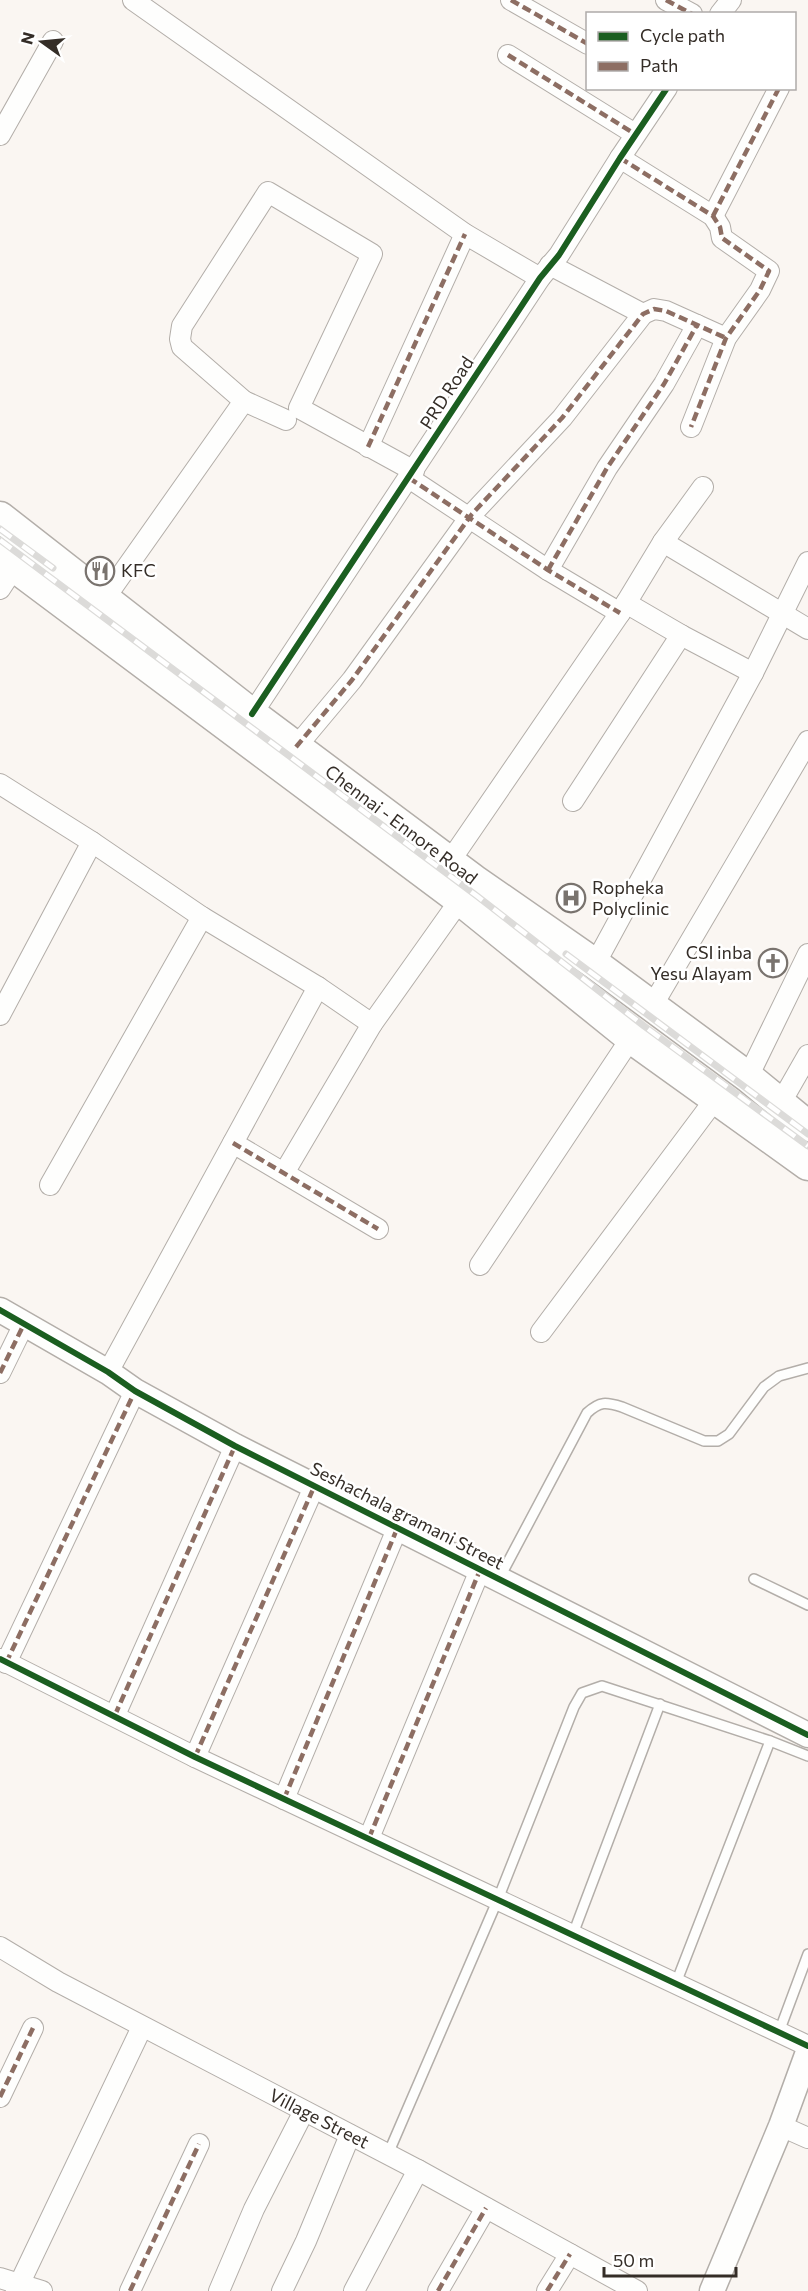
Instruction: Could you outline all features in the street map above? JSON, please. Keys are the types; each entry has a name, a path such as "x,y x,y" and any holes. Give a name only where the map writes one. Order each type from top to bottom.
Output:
{"main road":[{"name":"Chennai - Ennore Road","path":"0,517 252,714 748,1077 808,1126"},
{"name":"Chennai - Ennore Road","path":"5,570 460,900 631,1038 808,1165"}],"street":[{"path":"133,0 465,234 545,272 643,314"},
{"path":"512,0 586,43"},
{"path":"666,0 688,12"},
{"path":"722,12 731,0"},
{"path":"0,135 53,41"},
{"path":"508,55 635,134"},
{"name":"PRD Road","path":"252,714 545,272 559,255 664,90"},
{"path":"713,216 777,90"},
{"path":"620,158 713,216 720,227 722,238 769,271 760,290 726,339 691,427"},
{"path":"286,420 244,401 182,347 180,339 182,326 268,192 372,254 298,408 411,474 469,518 548,570 753,673"},
{"path":"368,447 465,234"},
{"path":"296,747 352,680 469,518 562,418 643,314 654,309 666,311 726,339"},
{"path":"548,570 607,468 664,384 697,325"},
{"path":"105,598 244,401"},
{"path":"450,861 623,608 663,542 703,487"},
{"path":"663,542 808,629"},
{"path":"595,964 753,673 808,562"},
{"path":"573,801 681,636"},
{"path":"651,1008 808,741"},
{"path":"0,784 92,842 202,917 318,987 372,1024"},
{"path":"0,1016 92,842"},
{"path":"284,1173 372,1024 460,900"},
{"path":"50,1185 202,917"},
{"path":"748,1077 808,954"},
{"path":"108,1372 318,987"},
{"path":"480,1264 631,1038"},
{"path":"780,1104 808,1055"},
{"path":"541,1332 716,1098"},
{"path":"233,1143 378,1229"},
{"name":"Seshachala gramani Street","path":"0,1310 108,1372 135,1391 235,1446 808,1735"},
{"path":"0,1373 24,1324"},
{"path":"135,1391 3,1661 195,1757 808,2046"},
{"path":"115,1715 235,1446"},
{"path":"195,1757 314,1487"},
{"path":"284,1799 397,1529"},
{"path":"369,1838 489,1574"},
{"name":"Village Street","path":"0,1947 58,1982 418,2170 637,2291"},
{"path":"19,2287 142,2027"},
{"path":"0,2097 33,2028"},
{"path":"712,2291 781,2126 808,2052"},
{"path":"219,2291 254,2209 304,2111"},
{"path":"781,2126 807,2135"},
{"path":"282,2291 306,2241 350,2135"},
{"path":"130,2291 199,2144"},
{"path":"354,2291 418,2170"},
{"path":"438,2291 486,2208"},
{"path":"547,2291 570,2254"},
{"path":"0,2278 19,2287 42,2291"}],"lane":[{"path":"489,1574 587,1413 598,1403 608,1402 622,1407 704,1442 718,1441 729,1434 764,1387 779,1376 808,1368"},
{"path":"754,1579 808,1605"},
{"path":"388,2154 498,1899 574,1707 582,1693 602,1686 770,1741 808,1756"},
{"path":"573,1934 660,1704"},
{"path":"676,1983 770,1741"},
{"path":"778,2032 808,1954"}],"railway":[{"path":"0,529 53,568"},
{"path":"0,540 477,896 644,1026 808,1146"},
{"path":"566,954 808,1134"}],"marked path":[{"path":"511,0 586,43"},
{"path":"666,0 688,12"},
{"path":"508,55 635,134"},
{"path":"713,216 778,90"},
{"path":"620,158 713,216 720,227 722,238 769,271 760,290 726,338 691,427"},
{"path":"368,447 465,234"},
{"path":"296,747 352,680 472,514 562,418 643,314 654,309 666,311 726,338"},
{"path":"548,570 607,468 664,384 697,325"},
{"path":"409,478 548,570 620,613"},
{"path":"233,1143 378,1229"},
{"path":"0,1373 24,1324"},
{"path":"6,1663 135,1391"},
{"path":"115,1715 235,1446"},
{"path":"195,1757 314,1487"},
{"path":"284,1799 397,1529"},
{"path":"369,1838 480,1570"},
{"path":"0,2097 33,2028"},
{"path":"130,2291 199,2144"},
{"path":"438,2291 486,2208"},
{"path":"547,2291 570,2254"}],"cycle path":[{"path":"252,714 540,278 559,255 666,90"},
{"path":"0,1310 108,1372 135,1391 235,1446 808,1735"},
{"path":"0,1659 195,1757 808,2046"}],"place":[{"name":"KFC","path":"100,571"},
{"name":"Ropheka Polyclinic","path":"571,898"},
{"name":"CSI inba Yesu Alayam","path":"773,963"}]}
